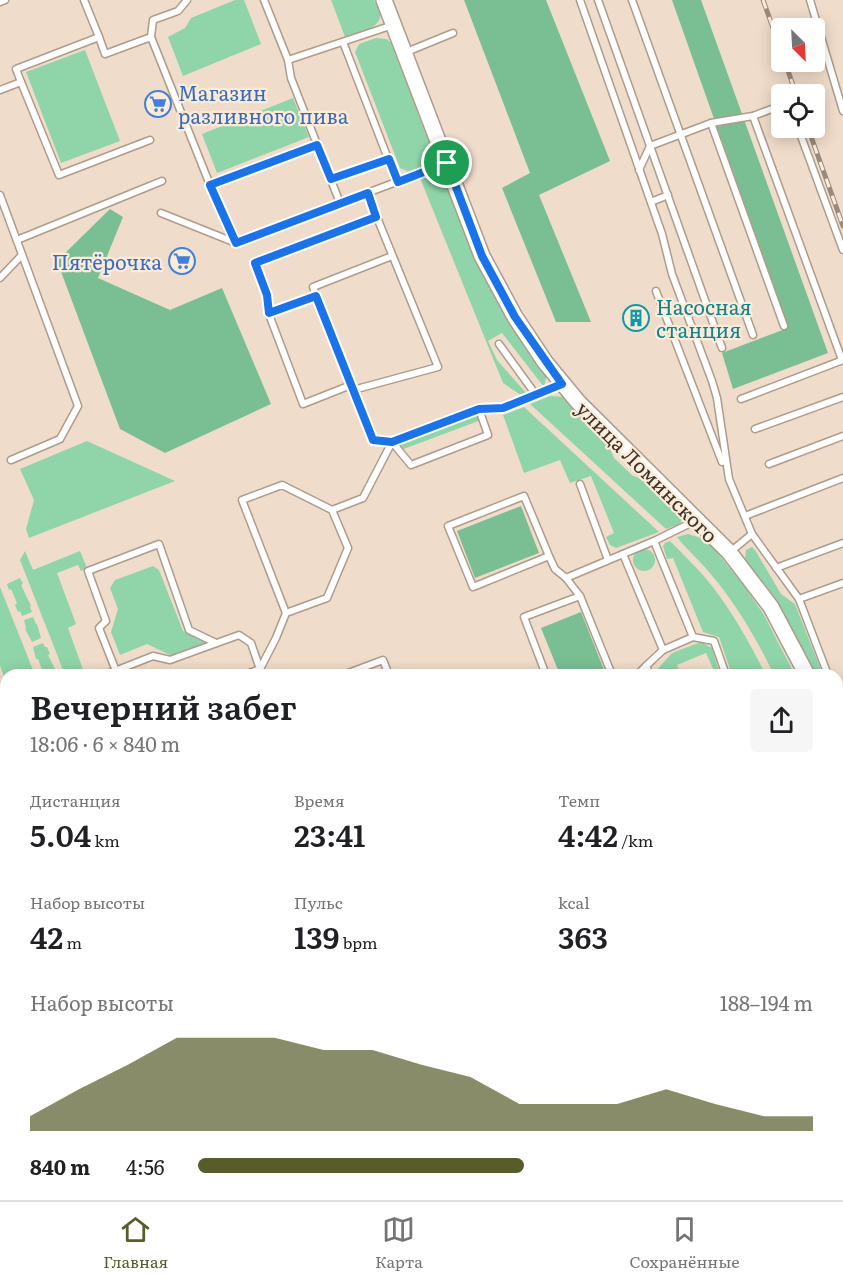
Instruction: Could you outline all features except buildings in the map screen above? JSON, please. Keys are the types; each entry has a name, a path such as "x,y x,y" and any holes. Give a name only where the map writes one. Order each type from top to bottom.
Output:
{"street":[{"name":"улица Ломинского","path":"384,0 482,256 515,317 562,384 729,552 771,607 804,669"}],"lane":[{"path":"0,2 5,0"},
{"path":"84,0 105,54 151,37"},
{"path":"187,0 178,11 153,20 151,37 210,185 236,243"},
{"path":"264,0 288,60 291,78 340,203"},
{"path":"580,0 662,234 672,274 717,398 729,479"},
{"path":"598,0 723,348"},
{"path":"632,0 753,335"},
{"path":"810,0 843,111"},
{"path":"288,60 394,25"},
{"path":"404,53 453,33"},
{"path":"99,37 16,69 59,175 150,140"},
{"path":"343,42 398,182"},
{"path":"0,90 21,81"},
{"path":"639,170 650,146 711,123 753,116 771,109"},
{"path":"741,399 843,360 753,116"},
{"path":"711,123 784,326"},
{"path":"802,138 843,250"},
{"path":"210,185 317,145"},
{"path":"331,179 389,159"},
{"path":"161,213 236,243 447,163"},
{"path":"16,240 162,182"},
{"path":"368,193 438,367 352,388 303,404 269,313 267,295 255,263 376,217"},
{"path":"0,195 78,406 60,439 11,460"},
{"path":"651,202 668,195"},
{"path":"0,278 22,255"},
{"path":"392,256 313,287 373,440 392,442 479,409 503,408 562,384"},
{"path":"656,291 752,534 799,599 826,669"},
{"path":"269,313 316,296"},
{"path":"499,344 536,395"},
{"path":"755,429 843,397"},
{"path":"392,442 411,465 488,435 479,409"},
{"path":"769,464 843,436"},
{"path":"332,510 363,498 392,442"},
{"path":"744,516 843,478"},
{"path":"580,484 608,560"},
{"path":"262,669 286,613 242,500 282,485 332,510 348,548 327,598 286,613"},
{"path":"549,556 473,587 448,526 524,496 555,569 566,578 580,596 610,669"},
{"path":"566,578 654,542 697,520"},
{"path":"729,552 752,534"},
{"path":"654,542 693,637"},
{"path":"776,568 843,543"},
{"path":"115,669 99,628 105,621 88,571 159,544 189,630 216,643"},
{"path":"623,554 663,650"},
{"path":"799,599 843,583"},
{"path":"544,669 524,618 580,596"},
{"path":"121,669 153,656 170,660 239,635 251,643 260,669"},
{"path":"643,669 663,650 693,637 714,641 724,669"},
{"path":"359,669 383,660 387,669"}],"green space":[{"path":"235,0 244,0 261,44 183,76 168,37 185,28 191,18"},
{"path":"331,0 374,0 380,19 373,27 345,37"},
{"path":"464,0 546,0 610,161 539,195 591,322 556,322 502,188 530,173"},
{"path":"672,0 701,0 828,353 733,389 722,353 788,328"},
{"path":"376,38 387,39 391,43 433,152 429,163 409,172 400,168 355,52 359,44"},
{"path":"85,50 120,141 61,163 26,72"},
{"path":"293,98 309,137 217,173 202,134"},
{"path":"430,174 440,176 444,180 480,269 522,341 547,375 544,387 502,333 488,341 497,360 527,394 522,396 503,383 420,178"},
{"path":"110,209 123,217 98,278 170,310 222,288 271,404 165,453 120,429 57,261"},
{"path":"550,396 567,397 604,436 614,458 633,476 648,481 684,516 680,524 666,529 530,404"},
{"path":"524,407 659,532 616,548 610,545 606,537 614,533 591,476 570,483 560,460 524,473 503,415"},
{"path":"478,412 481,420 401,450 396,444"},
{"path":"87,441 175,481 29,538 26,529 34,500 20,469"},
{"path":"521,506 539,553 475,578 457,531"},
{"path":"688,534 707,540 745,587 764,615 792,669 771,669 737,608 709,572 677,537"},
{"path":"670,541 703,575 721,598 763,669 730,669 719,637 703,632 673,558 667,559 663,546"},
{"path":"752,547 755,550 781,594 795,604 821,669 811,669 773,599 745,559 746,550"},
{"path":"644,549 652,552 655,560 652,568 644,571 636,568 633,560 636,552"},
{"path":"25,551 33,570 80,551 87,568 81,571 78,565 57,573 76,624 68,628 83,669 63,669 20,560"},
{"path":"153,566 159,570 183,631 206,641 206,644 172,656 147,644 120,655 111,632 118,609 110,588 115,580"},
{"path":"20,578 32,612 22,616 20,611 18,612 15,605 17,603 7,584"},
{"path":"0,587 33,669 1,669"},
{"path":"581,612 604,669 558,669 541,628"},
{"path":"33,617 41,638 32,642 25,629 24,620"},
{"path":"701,642 712,648 718,669 713,669 706,653 677,665 679,669 658,669 672,653"},
{"path":"43,643 47,647 55,669 42,669 33,647"}],"railway":[{"path":"763,0 771,22"},
{"path":"788,72 793,84"},
{"path":"812,138 843,226"}],"place":[{"name":"Магазин разливного пива","path":"158,104"},
{"name":"Пятёрочка","path":"182,261"},
{"name":"Насосная станция","path":"636,318"}],"route":[{"path":"317,145 331,179 389,159 398,182 447,163 482,256 515,317 562,384 503,408 479,409 392,442 373,440 316,296 269,313 267,295 255,263 376,217 368,193 236,243 210,185 317,145"}]}
